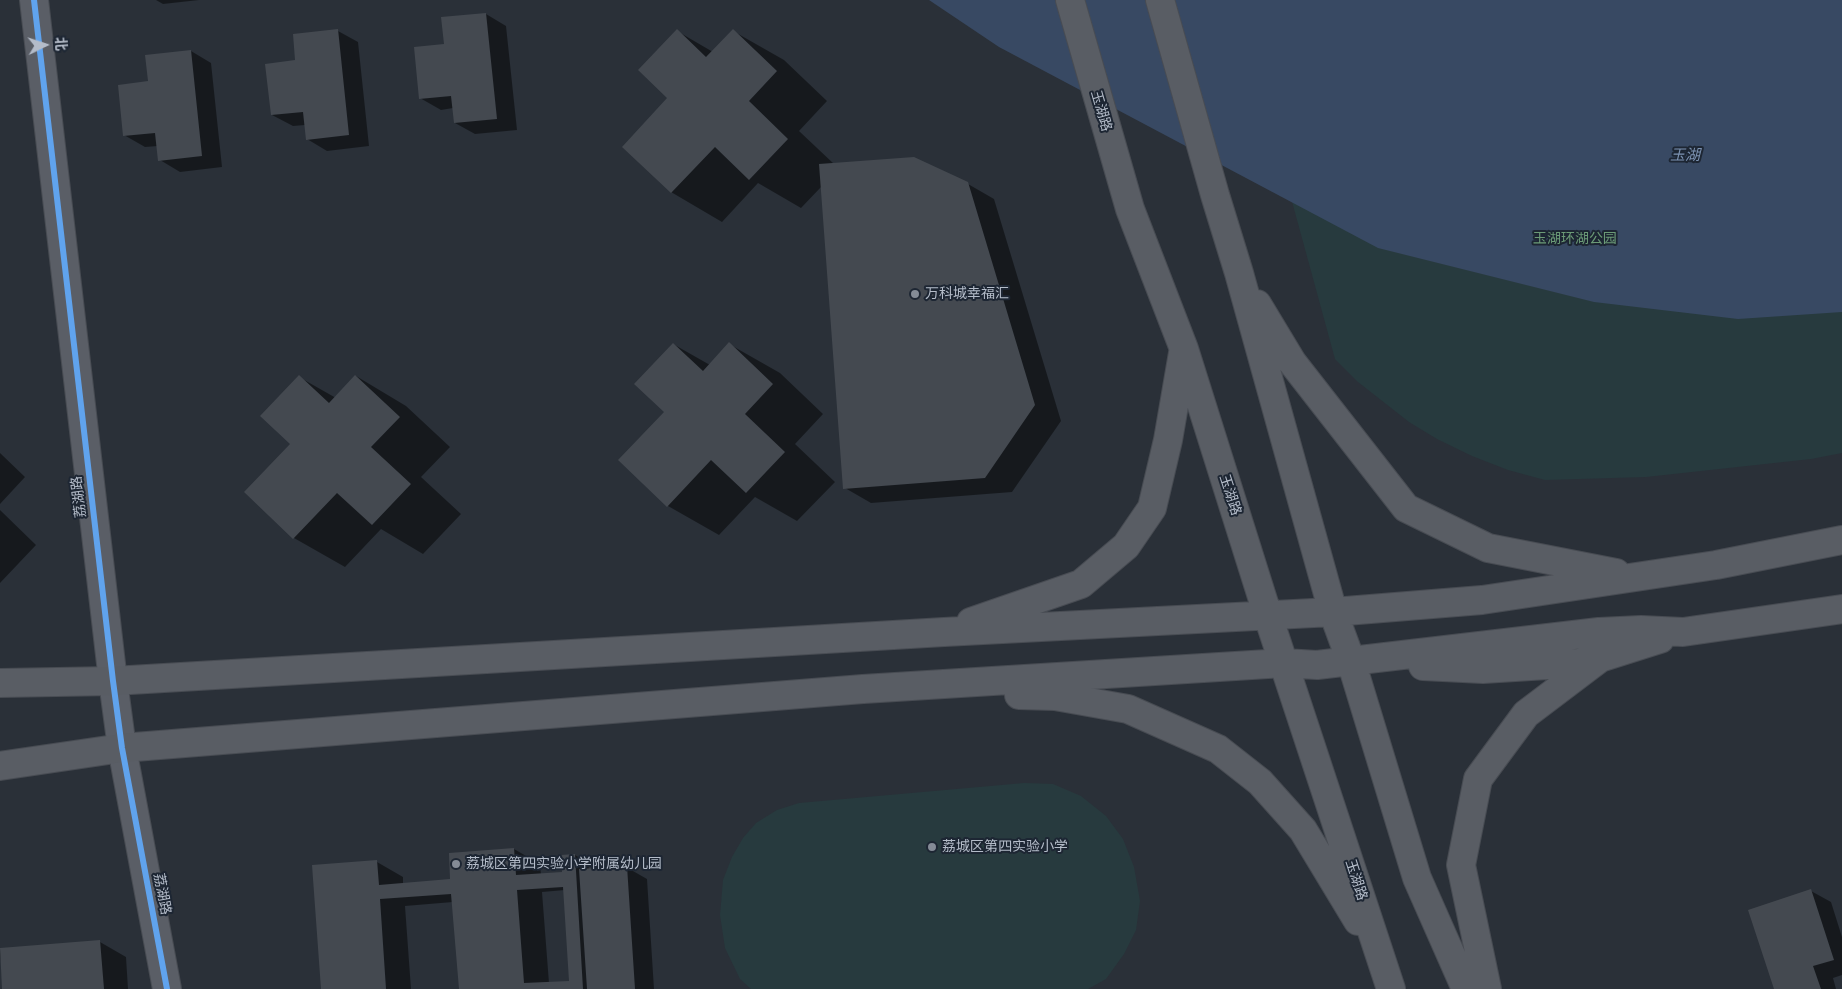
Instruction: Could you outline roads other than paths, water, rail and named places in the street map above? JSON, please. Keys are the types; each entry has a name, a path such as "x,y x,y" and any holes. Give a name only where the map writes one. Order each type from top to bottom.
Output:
{"main road":[{"name":"玉湖路","path":"1070,0 1130,208 1184,349 1268,616 1391,989"},
{"path":"1160,0 1239,273 1333,612 1418,878 1466,989"},
{"path":"1239,273 1292,362 1406,508 1488,548 1637,577"},
{"path":"944,632 1082,584 1126,546 1152,508 1168,440 1184,349"},
{"path":"0,683 113,681 944,632 1333,612 1482,600 1744,560 1842,540"},
{"path":"1382,658 1430,667 1483,669 1578,663 1683,632 1842,609"},
{"path":"0,766 122,748 863,689 1284,663 1318,665 1599,632 1641,630 1683,632"},
{"path":"1487,989 1461,865 1478,779 1526,714 1600,658"},
{"path":"863,689 1055,696 1128,709 1218,749 1260,782 1303,830 1383,963"}],"street":[{"name":"荔湖路","path":"34,0 122,748 167,989"}],"water":[{"name":"玉湖","path":"929,0 1842,0 1842,312 1738,319 1594,302 1378,248 999,47"}],"place":[{"name":"万科城幸福汇","path":"915,294"},
{"name":"荔城区第四实验小学","path":"932,847"},
{"name":"荔城区第四实验小学附属幼儿园","path":"456,864"}],"park label":[{"name":"玉湖环湖公园","path":"1575,239"}]}
